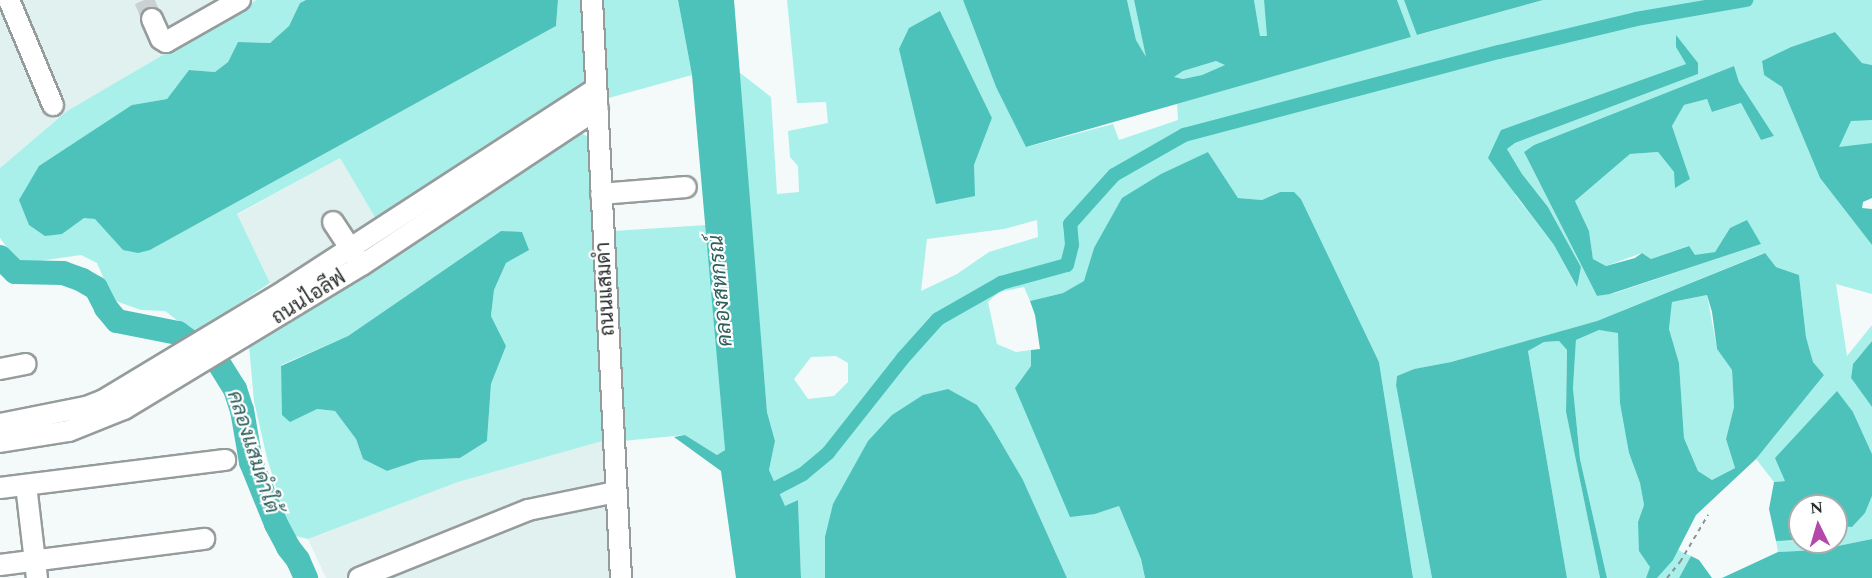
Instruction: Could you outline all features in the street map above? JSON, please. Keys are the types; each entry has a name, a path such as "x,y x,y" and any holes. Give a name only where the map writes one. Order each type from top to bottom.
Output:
{"street":[{"path":"9,0 53,105"},
{"path":"152,19 161,39 166,42 240,0"},
{"name":"ถนนแสมดำ","path":"592,0 621,578"},
{"name":"ถนนไอลีฟ","path":"0,442 69,431 119,401 349,247 597,99"},
{"name":"ถนนไอลีฟ","path":"0,424 119,401 296,307 362,265 597,99"},
{"path":"601,194 686,187"},
{"path":"333,222 362,265"},
{"path":"0,369 27,364"},
{"path":"0,488 225,460"},
{"path":"26,485 36,570"},
{"path":"359,578 528,510 616,492"},
{"path":"0,565 36,570 204,539"}],"path":[{"path":"1667,578 1680,562 1707,515"}],"shaded area":[{"path":"0,0 257,0 67,111 0,168"},
{"path":"257,0 306,0 300,3 289,26 270,43 238,42 228,62 215,72 189,70 167,99 132,105 62,234 84,217 96,219 123,250 150,250 556,26 558,0 582,0 590,76 584,90 376,219 340,158 237,214 270,283 194,333 165,311 141,310 113,300 97,263 81,255 25,263 14,257 0,238 0,168 67,111"},
{"path":"597,0 678,0 692,75 605,99"},
{"path":"787,0 963,0 996,87 1027,147 1113,124 1119,140 1178,120 1177,102 1411,37 1397,0 1404,0 1418,35 1543,0 1872,0 1872,65 1862,63 1835,32 1791,47 1762,61 1764,75 1782,87 1820,178 1872,245 1872,294 1836,284 1847,356 1872,325 1872,341 1853,364 1851,378 1872,407 1872,454 1853,412 1785,481 1774,482 1756,459 1824,375 1813,362 1806,337 1799,275 1776,267 1764,253 1597,321 1451,362 1414,369 1397,376 1396,385 1432,578 1413,578 1379,362 1301,199 1293,192 1280,192 1262,200 1238,198 1208,152 1094,248 1085,281 1063,293 1030,301 1024,287 999,292 988,302 997,344 1016,352 1031,350 1031,366 1095,514 1119,506 1141,559 1145,578 1067,578 1023,480 992,427 825,537 825,578 801,578 798,500 785,507 769,470 775,441 767,412 739,72 771,97 777,194 799,192 798,166 790,157 788,131 828,123 826,102 797,103","holes":["940,11 992,118 974,165","1676,47 1698,74 1515,143 1507,149 1522,174 1548,207 1581,267 1576,286 1554,245 1516,196 1501,130 1686,64","1734,66 1739,82 1774,136 1761,140 1741,103 1713,112 1707,99 1684,105 1672,126 1690,179 1674,172 1658,152 1630,154 1575,201 1589,231 1593,259 1606,266 1642,253 1651,259 1688,246 1695,256 1715,252 1730,228 1760,244 1615,293 1597,296 1524,152 1534,145","1037,220 1038,237 989,252 957,274 921,291 927,239 1004,229","836,356 848,363 848,382 834,396 808,399 794,379 811,357"]},
{"path":"1127,0 1134,0 1147,60 1136,40"},
{"path":"1254,0 1264,0 1268,36 1260,36"},
{"path":"1216,61 1226,65 1202,75 1183,79 1173,77 1183,71"},
{"path":"1851,120 1872,120 1872,143 1838,148"},
{"path":"581,133 593,140 606,440 458,482 308,539 291,535 267,458 254,401 249,346","holes":["501,231 528,250 506,263 494,290 491,316 506,346 491,384 487,441 460,458 420,460 387,471 363,459 356,439 335,411 317,409 282,389 281,365 348,336"]},
{"path":"340,158 376,219 273,289 237,215"},
{"path":"706,225 725,450 717,455 685,435 622,441 614,231"},
{"path":"1707,295 1717,349 1732,370 1734,407 1726,439 1735,468 1712,480 1698,471 1684,438 1679,363 1669,329 1672,302"},
{"path":"1599,330 1618,332 1629,453 1640,483 1644,505 1638,522 1650,567 1646,578 1607,578 1580,459 1573,388 1576,340"},
{"path":"1559,341 1567,350 1566,412 1600,578 1567,578 1528,351 1544,342"},
{"path":"606,440 613,578 326,578 308,539 458,482"},
{"path":"1872,496 1872,539 1848,544 1848,527 1852,527 1865,513"},
{"path":"1776,541 1788,541 1788,552 1778,552"},
{"path":"1678,550 1691,556 1679,578 1657,578"}],"water":[{"path":"306,0 558,0 556,26 150,250 138,253 123,250 95,219 84,218 62,234 45,236 29,225 19,200 39,166 132,105 167,99 189,70 215,72 228,62 238,42 270,43 289,26 300,3"},
{"name":"คลองสหกรณ์","path":"678,0 734,0 767,412 775,441 769,470 785,506 798,500 801,578 736,578 721,471 674,437 685,435 717,455 725,450 692,75"},
{"path":"963,0 1127,0 1136,40 1146,57 1134,0 1254,0 1260,36 1267,36 1264,0 1397,0 1411,37 1026,147 996,87","holes":["1216,61 1225,65 1202,75 1183,79 1174,77 1183,71"]},
{"path":"1404,0 1543,0 1417,35"},
{"path":"940,11 992,118 974,165 975,196 936,204 899,49 909,28"},
{"path":"1835,32 1862,63 1872,65 1872,120 1851,121 1839,147 1872,143 1872,198 1863,202 1862,208 1872,209 1872,245 1820,178 1782,87 1764,75 1762,61 1791,47"},
{"path":"1676,35 1698,63 1698,74 1515,143 1507,149 1522,174 1548,207 1581,267 1577,287 1554,245 1488,158 1501,130 1686,64 1676,47"},
{"path":"1734,66 1739,82 1774,136 1761,140 1741,103 1712,112 1707,99 1684,105 1672,126 1690,179 1675,188 1674,172 1658,152 1630,154 1575,201 1589,231 1593,259 1606,266 1635,258 1642,253 1651,259 1689,246 1695,255 1715,252 1730,228 1747,220 1761,244 1610,294 1597,296 1524,152 1534,145"},
{"path":"1208,152 1238,198 1262,200 1280,192 1294,192 1301,199 1379,362 1413,578 1145,578 1141,559 1119,506 1095,514 1070,517 1015,388 1031,366 1031,350 1040,349 1035,315 1030,301 1063,293 1084,281 1094,248 1122,198 1161,174"},
{"path":"501,231 522,232 529,250 506,263 494,290 491,316 506,346 491,384 487,441 460,458 420,460 387,471 363,459 356,439 335,411 317,409 290,422 282,415 281,366 348,336"},
{"path":"1765,253 1776,267 1799,275 1806,337 1813,362 1824,375 1756,459 1696,515 1673,560 1657,578 1646,578 1650,567 1639,551 1638,522 1644,505 1640,483 1629,453 1620,403 1618,333 1599,330 1576,340 1573,388 1580,459 1607,578 1600,578 1566,412 1567,350 1559,341 1544,342 1528,351 1567,578 1432,578 1396,385 1397,376 1414,369 1451,362 1597,321","holes":["1707,295 1712,312 1717,349 1732,370 1734,407 1726,439 1735,468 1712,480 1698,471 1684,438 1679,363 1669,329 1672,302"]},
{"path":"1872,341 1872,407 1851,378 1853,364"},
{"path":"948,389 977,405 992,427 1023,480 1067,578 825,578 825,537 833,504 868,441 892,415 923,395"},
{"path":"1837,391 1853,412 1872,454 1872,496 1865,513 1852,527 1848,527 1848,494 1788,494 1788,540 1776,541 1769,509 1774,482 1785,481 1775,458"},
{"path":"1872,539 1872,578 1722,578 1778,552 1848,554 1848,544"},
{"path":"1691,556 1699,560 1712,578 1679,578"}],"waterway":[{"path":"761,496 803,474 828,453 903,358 938,319 1001,283 1067,265 1072,245 1070,224 1114,175 1184,135 1499,52 1636,19 1746,0"},
{"name":"คลองแสมดำใต้","path":"0,257 15,272 63,273 82,280 96,288 106,308 117,321 178,333 218,362 235,389 242,410 251,462 276,524 306,578"}],"tunnel":[{"path":"144,0 152,19"}]}
